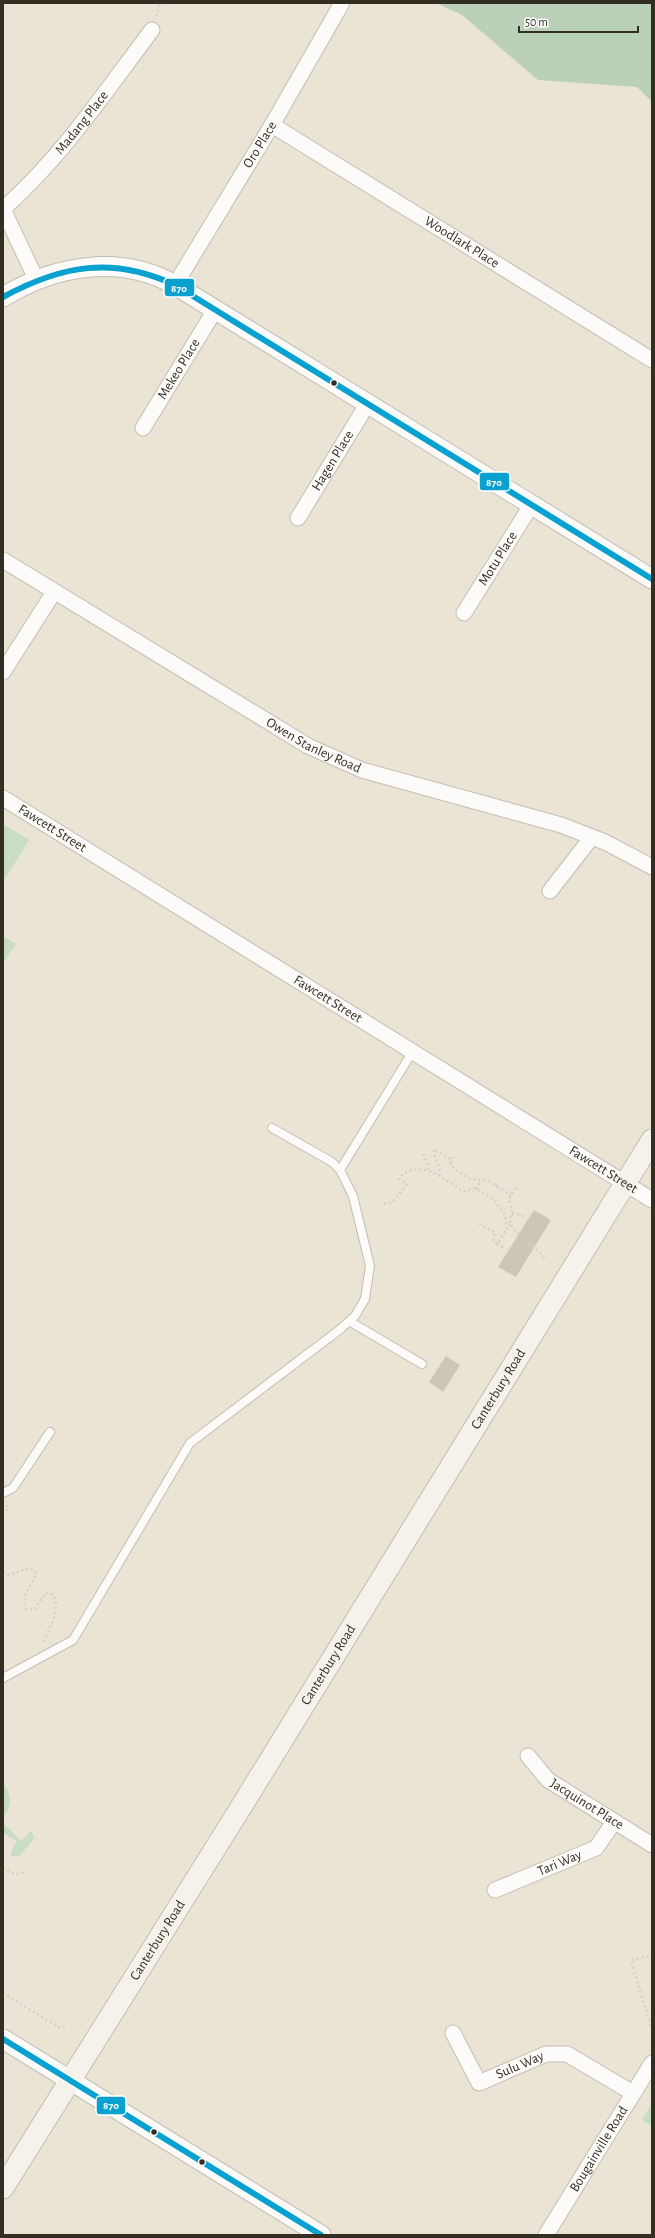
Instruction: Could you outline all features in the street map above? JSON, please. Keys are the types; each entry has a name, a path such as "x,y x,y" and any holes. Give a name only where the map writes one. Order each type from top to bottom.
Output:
{"main road":[{"name":"Canterbury Road","path":"3,2188 242,1805 652,1140"}],"street":[{"name":"Oro Place","path":"175,285 272,125 342,3"},
{"name":"Madang Place","path":"3,209 31,184 60,152 152,30"},
{"name":"Woodlark Place","path":"272,125 652,360"},
{"path":"3,209 36,280"},
{"path":"3,297 36,280 67,269 104,266 143,270 175,285 652,579"},
{"name":"Mekeo Place","path":"143,428 215,310"},
{"name":"Hagen Place","path":"298,518 368,403"},
{"name":"Motu Place","path":"464,612 532,504"},
{"name":"Owen Stanley Road","path":"3,560 308,746 362,770 561,825 592,837 652,867"},
{"path":"3,672 54,592"},
{"name":"Fawcett Street","path":"3,798 652,1200"},
{"path":"550,891 592,837"},
{"name":"Jacquinot Place","path":"528,1756 548,1780 652,1845"},
{"name":"Tari Way","path":"495,1890 596,1848 614,1822"},
{"name":"Sulu Way","path":"452,2033 479,2083 546,2054 567,2054 634,2093"},
{"path":"3,2039 321,2235"},
{"name":"Bougainville Road","path":"546,2235 652,2063"}],"lane":[{"path":"340,1170 413,1051"},
{"path":"3,1678 73,1640 190,1443 349,1321 357,1313 365,1299 370,1266 353,1196 340,1170 319,1154 272,1128"},
{"path":"349,1321 422,1364"},
{"path":"3,1493 13,1488 50,1432"}],"path":[{"path":"440,1176 440,1168 434,1156 434,1149 449,1158 449,1163 452,1167 470,1179 488,1181 511,1195"},
{"path":"423,1154 428,1164 428,1170"},
{"path":"449,1163 454,1155"},
{"path":"384,1204 393,1202 407,1184 399,1179 400,1178 413,1171 428,1170 461,1190 465,1191 476,1189 494,1200 505,1215 507,1228"},
{"path":"476,1189 481,1181"},
{"path":"496,1186 499,1182"},
{"path":"497,1244 510,1224 512,1214 509,1202 511,1195 516,1188"},
{"path":"512,1214 520,1214 526,1218"},
{"path":"479,1224 495,1232 493,1241 506,1250"},
{"path":"510,1224 518,1236 537,1248 546,1258"},
{"path":"3,1572 8,1575 30,1568 34,1571 36,1575 25,1595 24,1601 26,1609 34,1610 46,1593 54,1594 56,1598 54,1614 37,1659"},
{"path":"3,1868 11,1873 20,1874 24,1872"},
{"path":"652,1955 630,1960 652,2031"},
{"path":"3,1993 60,2028 66,2026"}],"green space":[{"path":"436,3 652,3 652,102 637,87 538,80 462,15"},
{"path":"3,824 29,840 3,882"},
{"path":"3,936 16,944 3,964"},
{"path":"3,1783 10,1796 10,1804 3,1817"},
{"path":"3,1823 21,1841 31,1831 34,1837 30,1844 18,1857 11,1856 11,1852 17,1841 3,1833"},
{"path":"652,2103 652,2126 642,2120"}],"building":[{"path":"534,1210 551,1220 516,1277 498,1267"},
{"path":"446,1356 460,1365 443,1392 429,1382"}],"transit line":[{"name":"870","path":"3,297 46,278 67,271 88,268 130,270 152,276 175,285 652,579"},
{"name":"870","path":"3,2039 321,2235"}]}
